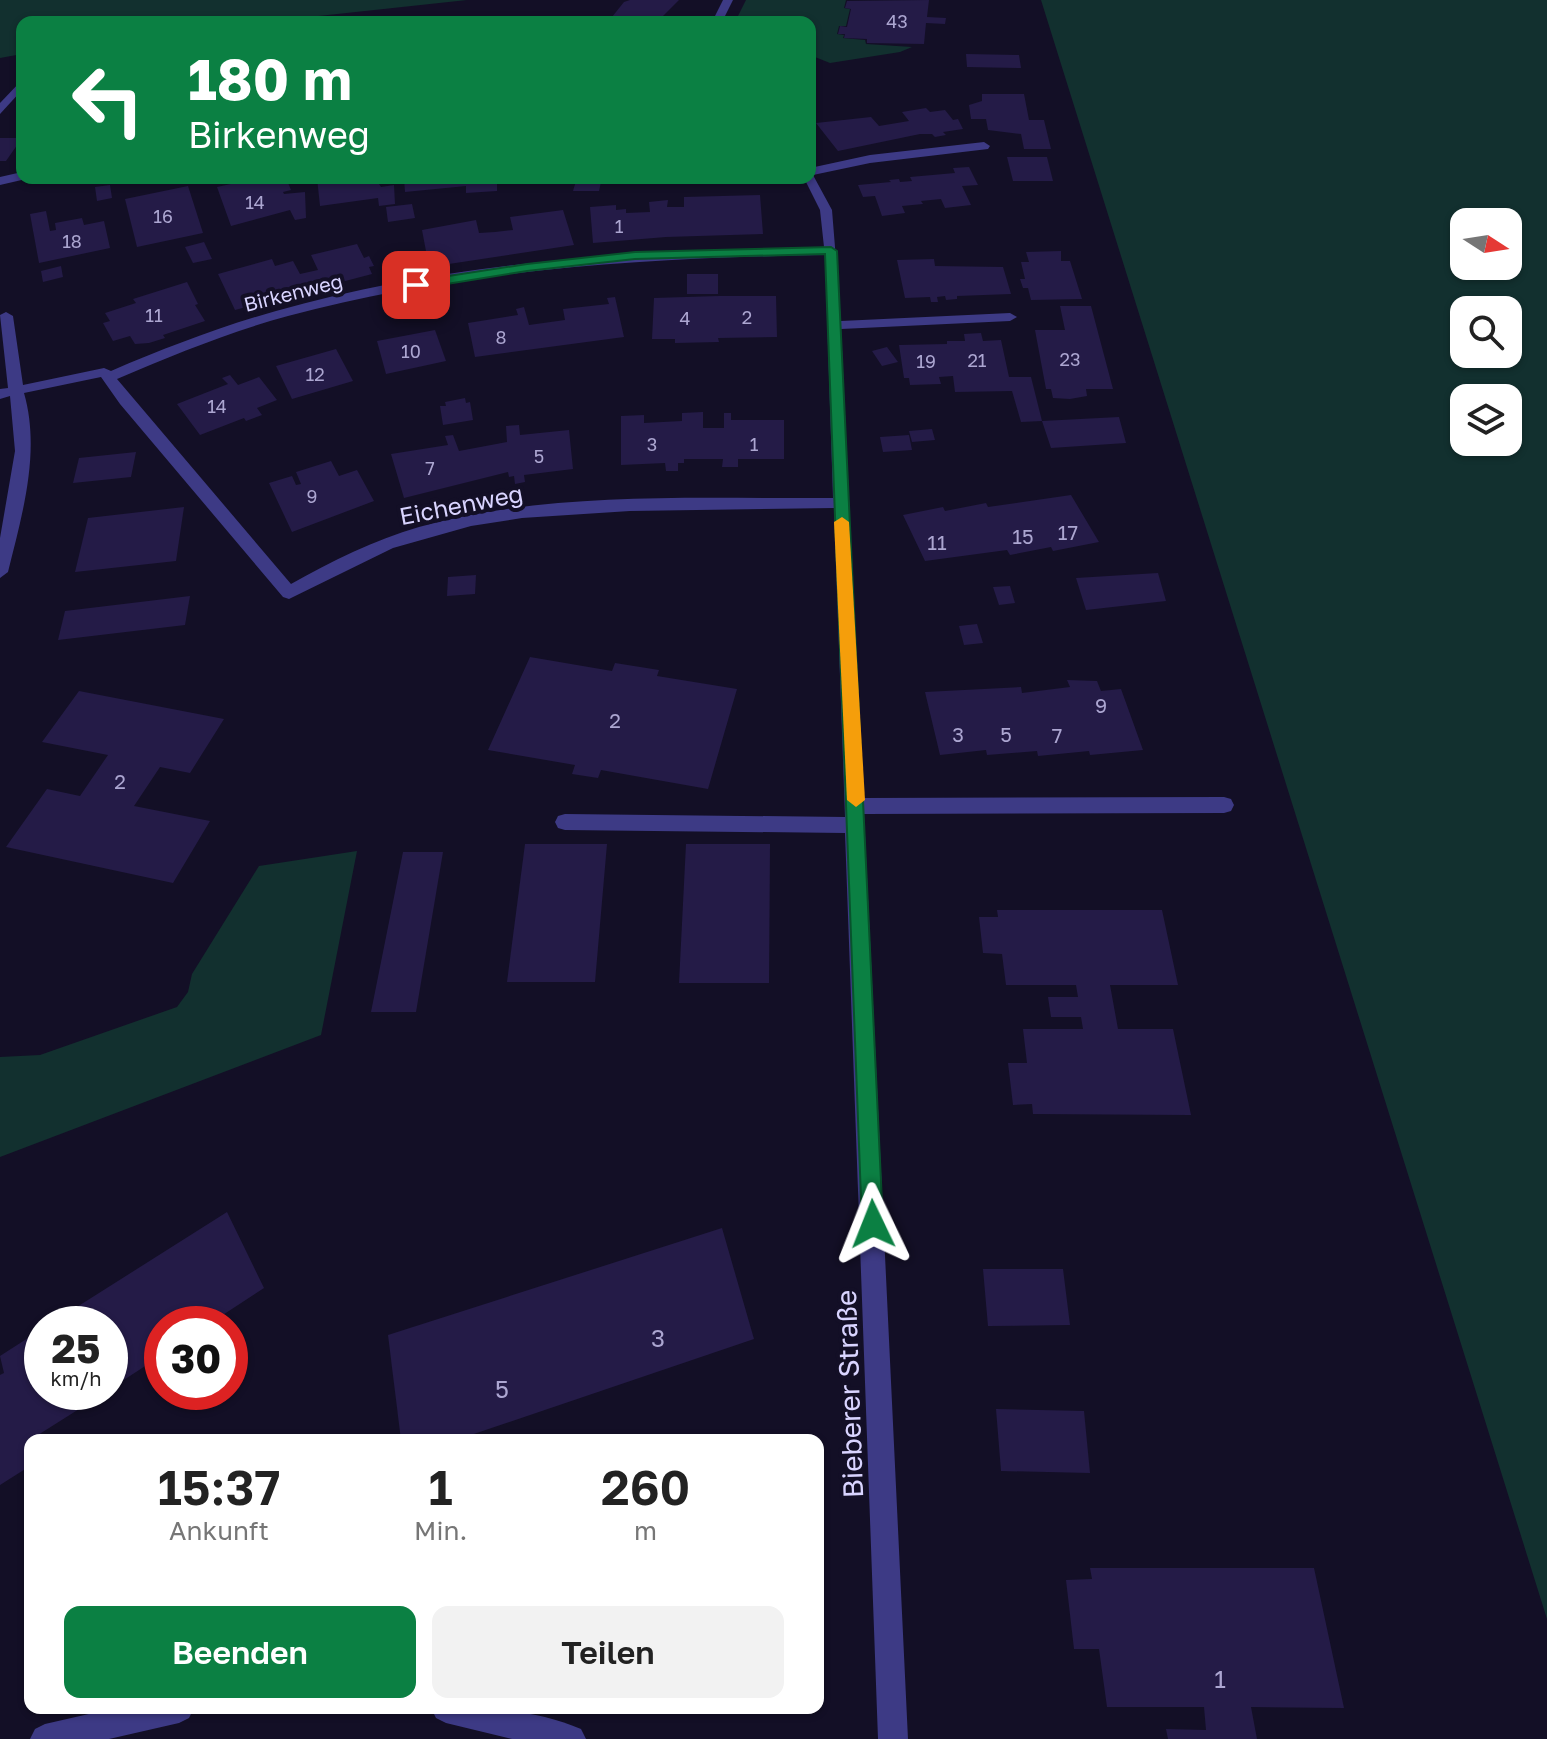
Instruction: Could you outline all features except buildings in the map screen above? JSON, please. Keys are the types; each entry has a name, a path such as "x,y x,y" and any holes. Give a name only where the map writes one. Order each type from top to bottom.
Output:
{"street":[{"path":"0,111 16,91"},
{"path":"816,171 870,159 984,146"},
{"name":"Bieberer Straße","path":"813,184 826,210 831,251 893,1739"},
{"name":"Birkenweg","path":"108,377 179,346 246,324 363,295 443,280 635,255 831,251"},
{"path":"0,572 16,506 23,451 21,408 8,392 6,316"},
{"path":"834,325 1010,317"},
{"path":"8,392 104,372 108,377"},
{"name":"Eichenweg","path":"108,377 289,593 337,565 389,543 423,532 488,520 640,506 841,503"},
{"path":"565,822 1224,805"},
{"path":"45,1739 153,1714"},
{"path":"470,1714 571,1739"}],"green space":[{"path":"0,0 467,0 319,16 16,16 16,55 0,58"},
{"path":"746,0 846,0 844,8 850,9 846,26 839,26 837,34 844,35 843,38 865,40 866,44 912,47 900,52 830,63 816,57 816,16 738,16"},
{"path":"1041,0 1547,0 1547,1619"},
{"path":"357,851 321,1035 0,1157 0,1057 40,1055 177,1007 188,992 192,974 259,866"}],"slow traffic":[{"path":"842,522 856,800"}],"route":[{"path":"416,285 527,267 635,255 831,251 873,1224"}]}
